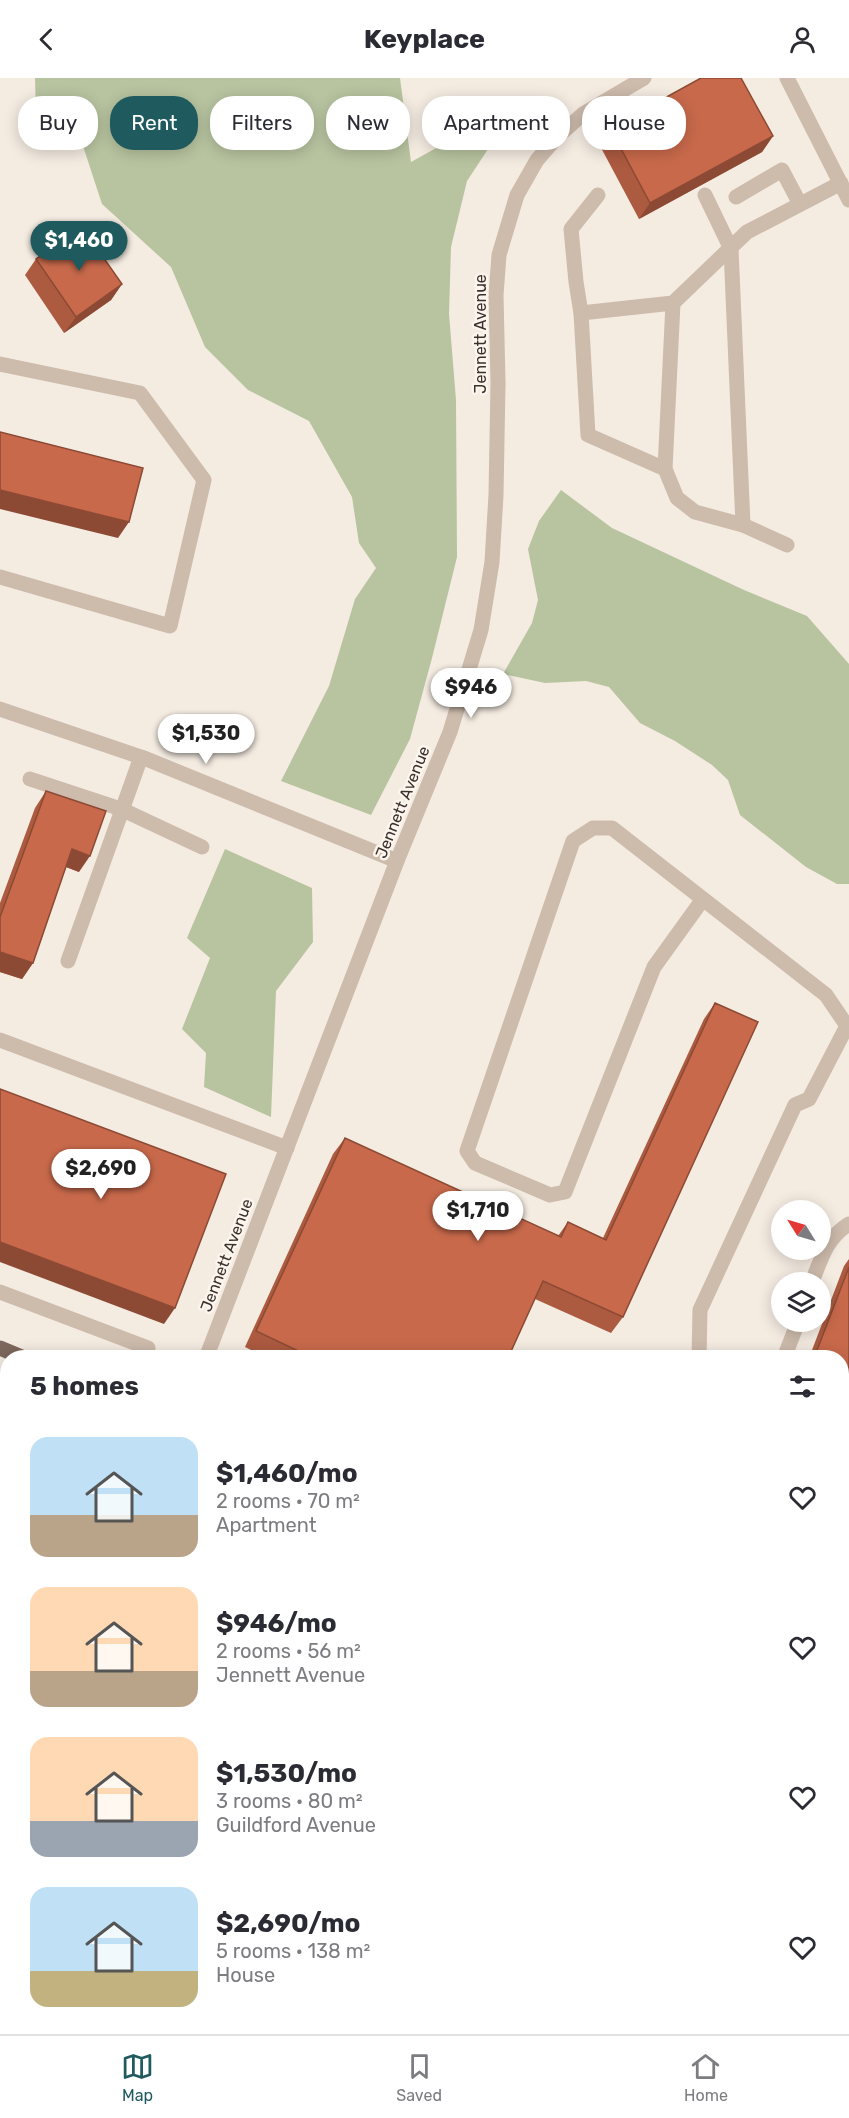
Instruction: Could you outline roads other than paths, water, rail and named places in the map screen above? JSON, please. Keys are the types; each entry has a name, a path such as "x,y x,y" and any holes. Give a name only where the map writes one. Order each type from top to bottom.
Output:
{"street":[{"name":"Jennett Avenue","path":"209,1350 397,861 450,732 481,630 492,562 496,495 498,383 496,295 500,255 517,195 537,160 556,138 583,114 644,78"},
{"path":"787,78 849,200"},
{"path":"736,197 782,170 800,204"},
{"path":"581,313 673,303 747,232 841,183"},
{"path":"598,195 571,229 581,313 588,435 665,469"},
{"path":"705,195 731,249 743,525"},
{"path":"673,303 665,469 677,498 695,512 743,525 787,545"},
{"path":"0,364 140,393 204,480 170,626 0,577"},
{"path":"0,711 141,757 397,861"},
{"path":"68,961 141,757"},
{"path":"30,779 121,810 202,847"},
{"path":"699,1350 699,1310 795,1105 809,1100 847,1026 826,995 703,899 612,828 593,828 573,841 467,1151 475,1163 550,1195 565,1192 654,967 703,899"},
{"path":"0,1040 287,1148"},
{"path":"816,1272 825,1248 838,1230 849,1224"},
{"path":"0,1292 148,1348"},
{"path":"787,1350 794,1332"}]}
